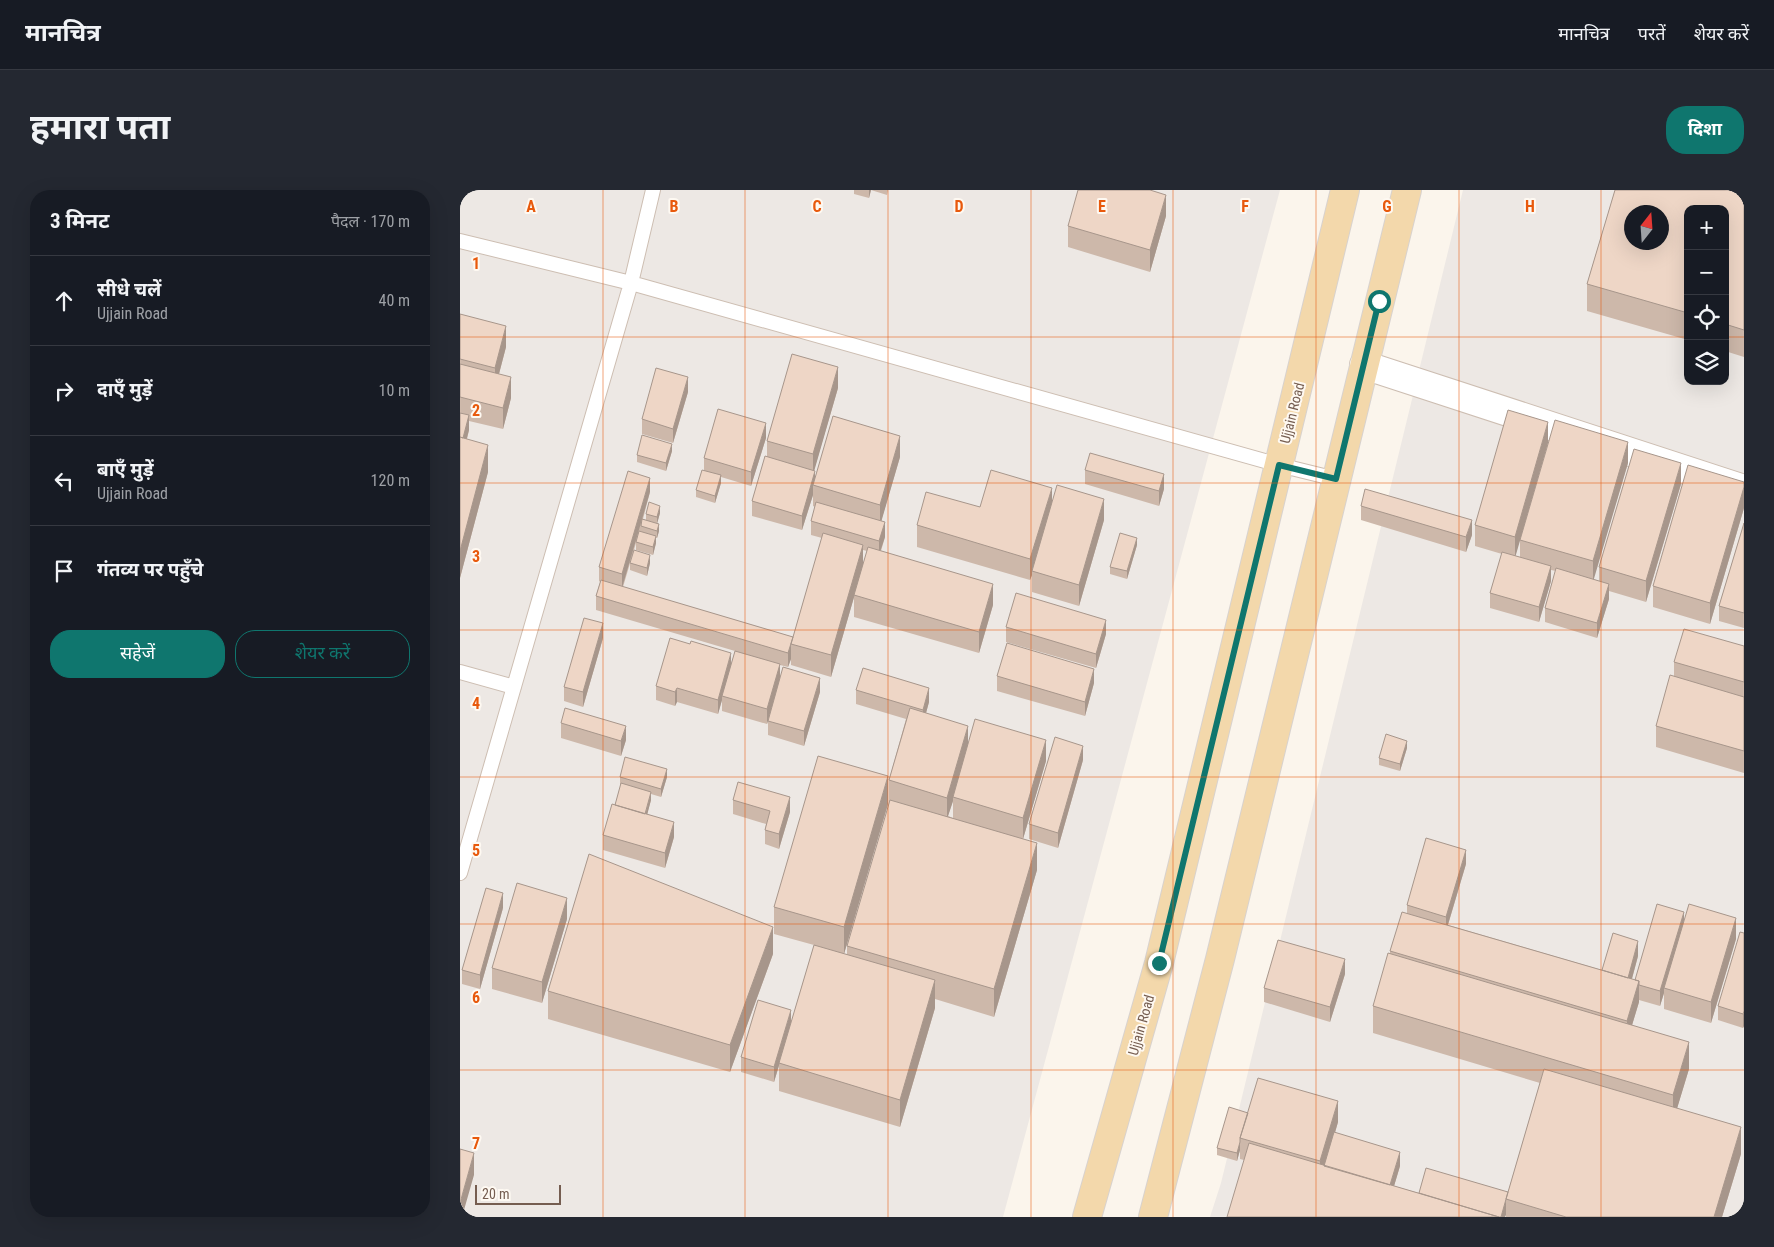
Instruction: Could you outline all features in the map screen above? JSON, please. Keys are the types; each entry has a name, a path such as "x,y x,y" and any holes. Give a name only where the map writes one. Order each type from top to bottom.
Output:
{"main road":[{"name":"Ujjain Road","path":"1087,1217 1159,963 1345,190"},
{"path":"1152,1217 1220,959 1407,190"}],"street":[{"path":"1364,365 1744,489"}],"lane":[{"path":"460,873 630,282 653,190"},
{"path":"460,241 630,282 1279,465 1336,479"},
{"path":"460,672 514,687"}],"shaded area":[{"path":"460,190 1280,190 1003,1217 460,1217"},
{"path":"1463,190 1744,190 1744,1217 1210,1217 1221,1183"}],"building":[{"path":"1078,190 1150,190 1166,195 1150,250 1068,226"},
{"path":"1615,190 1744,190 1744,330 1729,325 1729,205 1684,205 1684,312 1587,284"},
{"path":"460,314 506,326 495,368 460,359"},
{"path":"792,354 838,367 813,454 767,441"},
{"path":"460,364 511,377 503,408 460,397"},
{"path":"656,368 688,377 673,429 642,419"},
{"path":"718,409 766,423 751,472 704,458"},
{"path":"1508,410 1548,422 1515,537 1475,525"},
{"path":"460,413 469,415 463,438 460,437"},
{"path":"833,416 900,436 880,505 813,485"},
{"path":"1555,420 1628,442 1593,561 1520,540"},
{"path":"642,435 672,444 666,463 637,455"},
{"path":"460,437 488,445 460,551"},
{"path":"1634,449 1681,463 1646,581 1599,567"},
{"path":"1090,453 1164,474 1159,491 1085,470"},
{"path":"765,456 815,471 802,516 752,501"},
{"path":"1688,465 1744,482 1710,603 1653,586"},
{"path":"702,470 721,475 715,496 696,490"},
{"path":"991,470 1052,488 1030,559 917,525 926,492 980,507"},
{"path":"628,471 650,478 622,574 599,567"},
{"path":"1057,485 1104,499 1079,585 1032,571"},
{"path":"1365,489 1472,520 1466,537 1361,506"},
{"path":"649,502 660,506 657,517 646,514"},
{"path":"816,502 885,522 879,541 811,521"},
{"path":"642,519 659,524 657,531 641,526"},
{"path":"1744,523 1744,613 1719,606"},
{"path":"639,531 656,536 653,547 636,542"},
{"path":"823,533 863,545 831,655 791,644"},
{"path":"1120,533 1137,538 1127,571 1110,567"},
{"path":"868,547 993,584 979,632 854,595"},
{"path":"634,550 650,555 647,568 630,563"},
{"path":"1502,552 1551,566 1539,607 1490,593"},
{"path":"1556,568 1609,584 1597,623 1545,608"},
{"path":"601,580 793,637 788,653 596,596"},
{"path":"1016,593 1106,620 1096,654 1006,627"},
{"path":"584,618 603,623 583,692 564,687"},
{"path":"1684,629 1744,646 1744,682 1674,662"},
{"path":"670,638 690,644 691,641 731,653 718,700 677,688 675,692 656,686"},
{"path":"1007,643 1094,669 1085,702 997,676"},
{"path":"735,651 780,664 767,709 722,696"},
{"path":"783,667 820,678 804,731 768,721"},
{"path":"863,668 929,688 923,710 856,690"},
{"path":"1670,675 1744,697 1744,751 1656,726"},
{"path":"565,708 626,726 621,741 561,723"},
{"path":"910,708 968,726 947,798 889,780"},
{"path":"975,719 1046,740 1023,818 953,797"},
{"path":"1386,734 1407,741 1400,764 1379,758"},
{"path":"1055,737 1083,746 1058,833 1029,824"},
{"path":"818,756 888,776 844,927 774,907"},
{"path":"625,757 667,769 661,789 620,777"},
{"path":"738,782 790,797 779,834 765,830 770,811 733,800"},
{"path":"621,783 651,792 645,814 615,805"},
{"path":"890,800 1037,843 994,989 847,946"},
{"path":"612,804 674,822 665,853 603,835"},
{"path":"1426,838 1466,850 1446,917 1407,905"},
{"path":"589,854 773,927 730,1045 548,991"},
{"path":"517,883 567,898 542,982 492,968"},
{"path":"486,888 503,893 480,975 462,970"},
{"path":"1657,904 1684,912 1660,991 1639,985 1639,981 1635,980"},
{"path":"1689,904 1736,918 1711,1002 1664,988"},
{"path":"1402,912 1639,981 1627,1021 1390,951"},
{"path":"1740,932 1744,933 1743,1014 1718,1006"},
{"path":"1613,933 1638,941 1628,978 1602,970"},
{"path":"1278,940 1345,959 1330,1007 1264,988"},
{"path":"814,945 935,980 900,1100 779,1063"},
{"path":"1388,953 1689,1042 1673,1095 1373,1006"},
{"path":"758,1000 791,1010 774,1067 741,1057"},
{"path":"1544,1069 1741,1127 1714,1217 1566,1217 1506,1199"},
{"path":"1258,1078 1338,1101 1320,1161 1240,1138"},
{"path":"1229,1107 1248,1113 1237,1153 1217,1148"},
{"path":"1334,1132 1400,1152 1390,1185 1324,1166"},
{"path":"1249,1143 1499,1217 1227,1217"},
{"path":"460,1149 474,1153 460,1203"},
{"path":"1426,1168 1508,1192 1501,1217 1419,1193"}],"route":[{"path":"1159,963 1279,465 1336,479 1379,301"}]}
